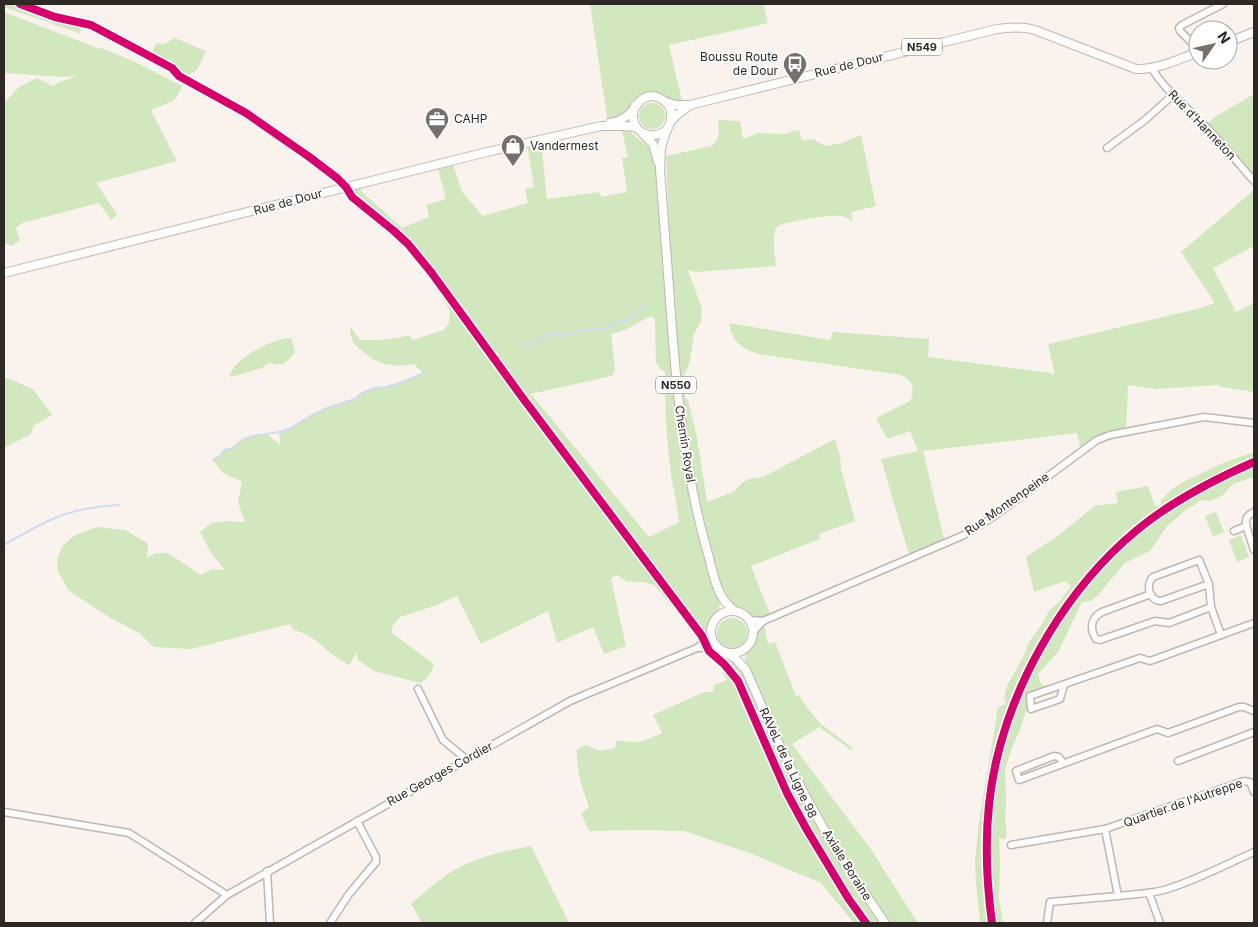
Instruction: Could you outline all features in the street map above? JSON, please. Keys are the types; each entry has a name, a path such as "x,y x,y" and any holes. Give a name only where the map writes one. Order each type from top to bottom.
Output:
{"main road":[{"name":"Rue de Dour","path":"666,102 676,105 690,105 1011,27 1035,30 1136,69 1151,67"},
{"path":"1238,38 1254,32"},
{"name":"N549","path":"1151,67 1172,62 1188,55"},
{"path":"650,96 657,97 666,102 671,111 669,125 662,132 652,135 646,135 639,130 622,126 601,126 629,115 639,101 650,96"},
{"name":"Rue de Dour","path":"669,125 678,114 690,105"},
{"path":"635,106 632,117 639,130"},
{"name":"Chemin Royal","path":"669,125 661,148 660,170 674,367 680,414 696,508 705,546 720,596 735,611"},
{"name":"Rue de Dour","path":"4,273 487,152 601,126"},
{"name":"Chemin Royal","path":"639,130 653,144 660,170"},
{"name":"Chemin Royal","path":"718,616 720,596"},
{"path":"729,611 735,611 750,620 754,631 753,638 746,649 735,654 721,651 711,636 712,626 718,616 729,611"},
{"name":"Axiale Boraine","path":"746,649 746,670"},
{"name":"Axiale Boraine","path":"721,651 736,659 746,670 775,736 807,799 838,852 885,923"}],"street":[{"path":"1192,20 1223,4"},
{"path":"1188,22 1179,28 1188,39"},
{"name":"Rue d'Hanneton","path":"1151,67 1173,95 1205,126 1254,182"},
{"path":"1107,148 1145,120 1173,95"},
{"name":"Rue Montenpeine","path":"754,631 763,621 964,535 1097,440 1110,435 1204,417 1254,423"},
{"path":"1254,512 1247,517 1246,526 1254,550"},
{"path":"1234,531 1246,526"},
{"path":"1209,584 1161,601 1156,601 1148,586 1149,581 1153,577 1199,560 1209,584 1211,607 1221,635"},
{"path":"1151,594 1097,615 1093,620 1092,626 1096,639 1100,640 1156,621 1169,623 1211,607"},
{"name":"Rue Montenpeine","path":"750,620 763,621"},
{"path":"1064,685 1060,699 1032,709 1030,696 1140,658 1150,661 1254,623"},
{"name":"Rue Georges Cordier","path":"195,923 227,894 570,702 697,648 711,636"},
{"name":"Rue Georges Cordier","path":"697,648 711,647 721,651"},
{"path":"418,689 443,740 466,760"},
{"path":"1063,763 1059,757 1054,756 1016,771 1019,780 1157,729 1168,733 1239,707 1254,711"},
{"path":"1178,760 1254,732"},
{"name":"Quartier de l'Autreppe","path":"1011,845 1106,829 1244,781 1250,782 1254,792"},
{"path":"4,812 129,833 227,894"},
{"path":"330,923 349,894 376,862 376,857 357,821"},
{"path":"1106,829 1118,896"},
{"path":"1047,923 1050,902 1150,893 1163,890 1179,885 1254,852"},
{"path":"267,871 270,923"},
{"path":"1150,893 1160,923"}],"green space":[{"path":"4,4 13,4 49,17 83,25 79,33 4,7"},
{"path":"590,4 763,4 768,23 669,45 683,105 650,96 629,115 608,123"},
{"path":"4,12 100,49 102,48 182,86 173,101 151,110 177,161 96,183 117,214 111,220 99,203 22,223 16,228 20,240 12,246 4,243 5,102 19,87 37,78 53,86 77,76 63,77 4,73"},
{"path":"175,38 206,51 197,70 186,76 151,53 157,43 164,44"},
{"path":"1254,94 1254,181 1205,126 1213,118"},
{"path":"652,103 661,107 665,116 661,125 652,129 643,125 639,116 643,107"},
{"path":"718,120 740,121 743,139 758,133 785,134 799,130 802,140 813,139 825,146 842,143 861,135 876,206 851,212 853,221 842,216 829,216 798,220 777,227 774,234 776,266 695,272 688,270 702,309 701,321 694,334 689,365 684,375 685,397 688,400 697,437 707,502 733,492 749,479 763,477 835,439 855,521 819,534 820,539 751,566 771,617 763,621 768,644 775,642 796,696 799,695 821,724 853,748 851,750 819,727 792,744 870,848 918,923 854,923 821,883 752,854 684,831 589,831 581,813 589,807 577,764 577,749 586,745 600,751 615,748 616,741 640,742 648,739 662,733 653,715 704,692 713,692 714,685 727,680 723,673 724,670 711,658 703,647 711,647 745,669 746,649 753,633 752,624 744,614 733,610 720,597 718,616 712,625 711,636 705,642 702,636 699,638 654,585 626,581 617,575 611,579 626,646 604,654 593,627 557,643 548,611 481,644 457,596 400,617 393,625 391,632 434,664 429,675 420,683 374,671 357,659 357,652 349,665 310,636 293,630 290,624 191,649 154,647 139,633 109,617 68,590 58,571 57,561 62,546 75,535 97,527 125,530 147,543 146,558 156,553 168,553 201,575 212,569 225,570 211,553 200,532 211,523 245,522 238,502 242,482 222,472 213,460 220,456 224,450 232,448 245,438 251,436 267,434 280,445 279,432 289,429 312,415 355,399 362,393 377,387 383,388 403,382 423,373 414,364 399,366 384,364 372,359 354,344 350,334 351,327 360,340 391,339 409,335 413,340 444,330 449,323 450,311 432,280 414,256 395,236 386,232 348,197 346,187 359,184 362,192 402,228 429,217 426,205 446,199 437,165 452,161 462,192 483,216 528,203 525,189 534,187 527,144 541,140 547,199 599,192 601,197 627,192 622,158 628,157 622,131 631,132 649,147 652,155 654,155 662,255 667,255 670,252 666,156 712,146 718,137","holes":["651,316 655,319 656,363 660,369 665,371 668,442 679,522 649,537 531,394 611,376 615,368 611,334 625,330"]},
{"path":"1254,190 1254,246 1213,268 1236,312 1254,303 1254,392 1218,385 1156,389 1128,385 1126,432 1110,435 1081,451 1077,433 923,451 945,543 910,558 881,459 918,451 910,431 887,439 876,418 910,401 913,389 908,380 901,375 758,354 742,347 735,340 730,330 729,323 830,340 833,332 929,339 928,357 1055,375 1048,344 1197,309 1215,303 1181,252"},
{"path":"291,338 295,352 284,363 277,365 269,363 262,368 229,376 237,364 256,350 270,343"},
{"path":"4,377 33,389 52,415 33,426 32,432 29,435 4,448"},
{"path":"1254,452 1254,477 1233,484 1223,495 1211,501 1202,500 1186,510 1167,526 1150,551 1125,563 1098,595 1091,601 1082,602 1058,652 1038,674 1040,682 1049,690 1030,696 1031,709 1026,711 1005,769 1005,820 1007,834 1005,839 999,838 999,899 1003,923 980,923 975,861 979,822 998,708 1006,704 1004,698 1007,686 1029,642 1049,611 1071,586 1065,581 1034,592 1026,557 1056,537 1095,506 1118,503 1116,492 1148,486 1155,506 1161,506 1161,500 1172,489 1185,481 1223,463"},
{"path":"1216,512 1224,532 1213,537 1205,516"},
{"path":"1241,535 1249,557 1237,562 1229,540"},
{"path":"732,618 743,622 747,633 743,644 732,648 721,644 717,633 721,622"},
{"path":"531,846 569,923 422,923 411,904 447,875 485,857"}],"waterway":[{"path":"518,341 527,347 548,334 553,333 564,336 581,330 587,331 599,328 603,330 618,322 627,320 644,306"},
{"path":"213,460 220,456 224,450 231,449 242,440 289,429 312,415 355,399 362,393 377,387 383,388 403,382 423,373"},
{"path":"4,545 36,527 71,512 87,508 120,505"}],"cycle path":[{"name":"RAVeL de la Ligne 98","path":"20,4 55,17 91,25 172,68 179,76 246,113 337,178 352,197 408,244 431,272 522,397 702,636 709,651 724,664 738,681 787,793 848,898 866,923"},
{"path":"992,923 987,863 989,802 992,782 1005,729 1017,697 1031,665 1048,635 1067,606 1089,578 1112,553 1150,519 1193,492 1254,462"}],"place":[{"name":"Boussu Route de Dour","path":"795,85"},
{"name":"CAHP","path":"437,140"},
{"name":"Vandermest","path":"513,167"}]}
